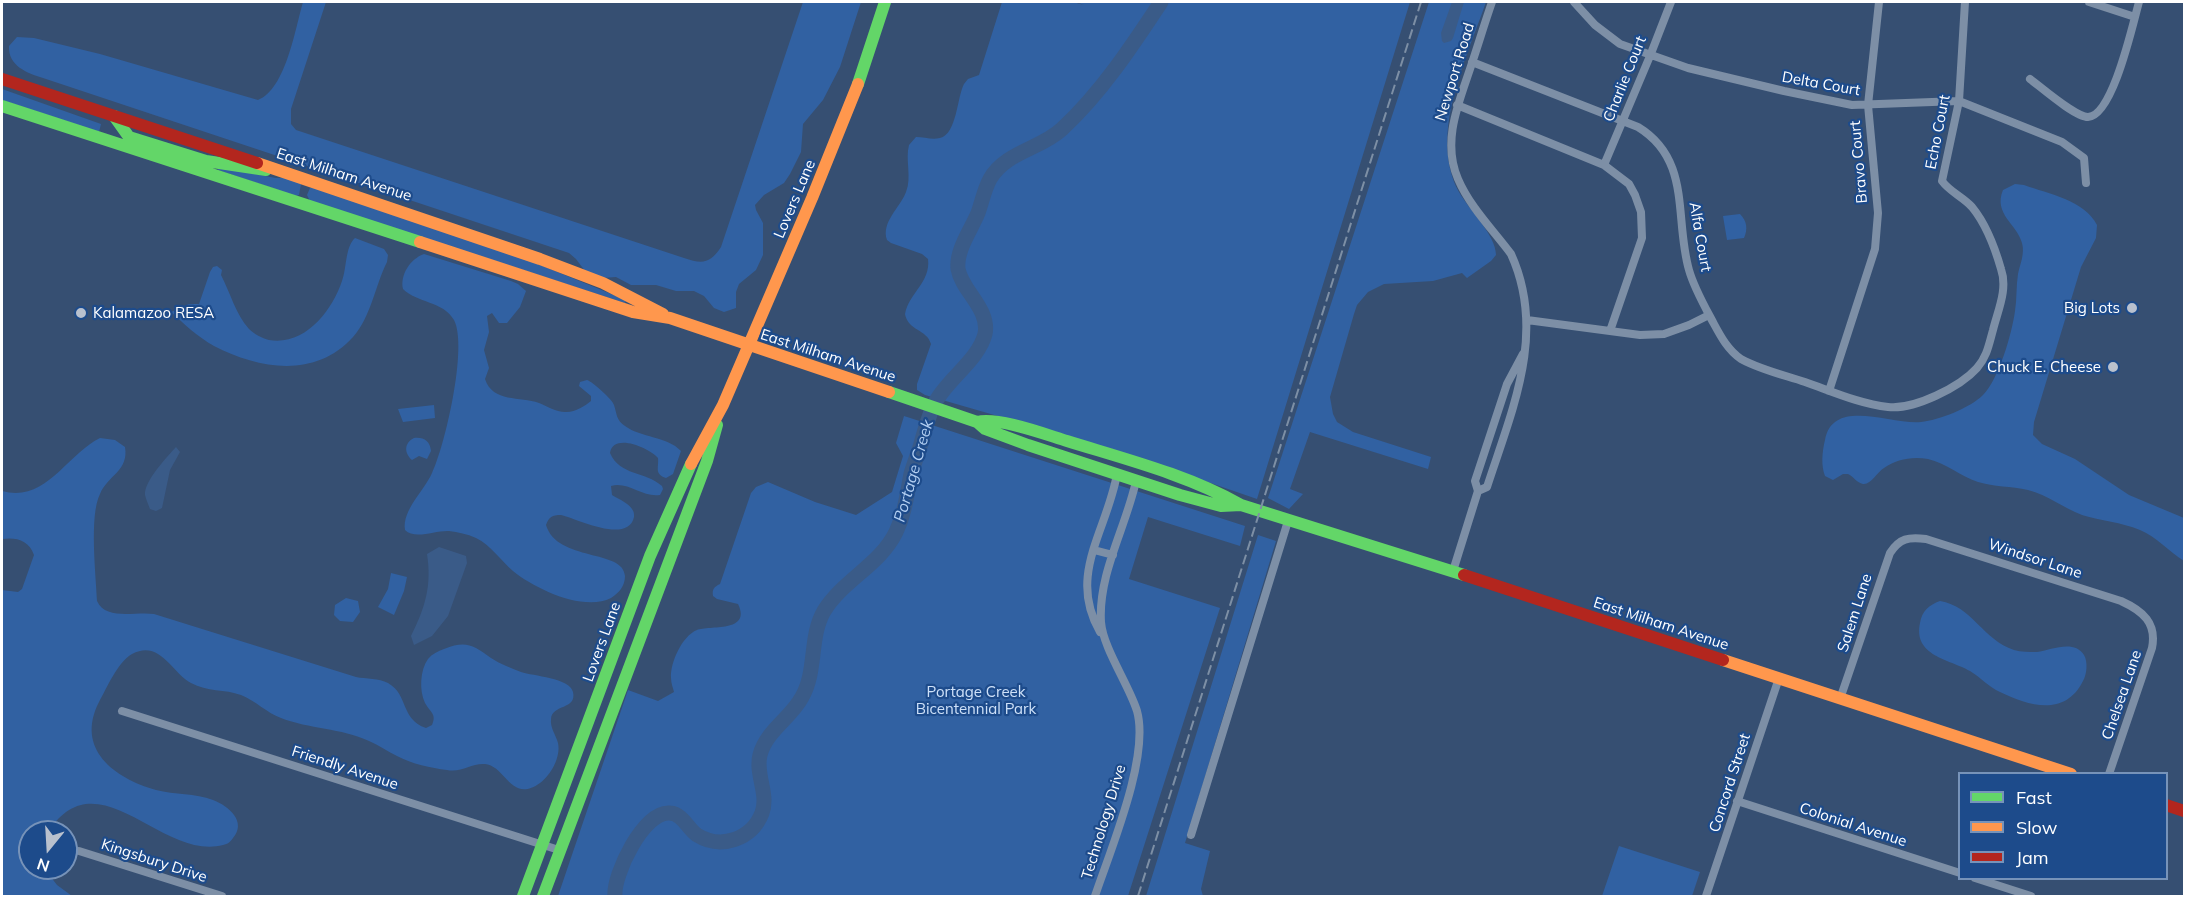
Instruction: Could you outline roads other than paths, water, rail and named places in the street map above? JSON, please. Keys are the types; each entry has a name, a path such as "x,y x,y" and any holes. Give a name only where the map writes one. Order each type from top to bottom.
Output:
{"street":[{"name":"Lovers Lane","path":"523,897 650,556 696,452 723,405 749,346 859,81 885,2"},
{"name":"Newport Road","path":"1478,491 1487,487 1520,385 1526,348 1527,320 1522,282 1511,254 1477,209 1457,177 1453,158 1451,131 1457,105 1492,2"},
{"name":"Delta Court","path":"1574,2 1595,25 1620,44 1650,56 1715,75 1852,105 1959,101 2062,142 2075,150 2084,158 2086,183"},
{"name":"Charlie Court","path":"1604,165 1671,2"},
{"name":"Bravo Court","path":"1828,391 1870,269 1877,232 1878,213 1868,105 1879,2"},
{"name":"Echo Court","path":"1828,391 1888,407 1913,405 1960,381 1977,368 1986,354 2004,282 1996,256 1980,220 1971,206 1946,187 1942,181 1959,101 1965,2"},
{"path":"2089,2 2135,17"},
{"path":"2030,79 2073,111 2086,117 2094,116 2107,103 2113,88 2139,2"},
{"name":"Alfa Court","path":"1472,62 1638,127 1658,142 1672,165 1681,204 1689,270 1726,346 1740,358 1759,367 1828,391"},
{"name":"East Milham Avenue","path":"2,79 498,243 569,270 645,303 670,318"},
{"path":"1457,105 1604,165 1629,184 1641,212 1642,238 1610,331"},
{"name":"East Milham Avenue","path":"2,106 127,142 633,312 670,318 919,401 976,422 985,429 1028,445 1136,481 1221,506 1241,506"},
{"path":"114,116 127,142 206,161 249,169 282,171"},
{"path":"1527,320 1640,335 1664,334 1709,315"},
{"name":"Newport Road","path":"1453,571 1478,491 1475,481 1507,384 1526,348"},
{"name":"Lovers Lane","path":"543,897 707,461 723,405"},
{"name":"East Milham Avenue","path":"976,422 986,420 1030,430 1141,464 1218,492 1241,506 1453,571 2065,772"},
{"path":"1110,651 1091,618 1086,595 1090,562 1117,474"},
{"name":"Technology Drive","path":"1095,897 1133,778 1139,752 1137,711 1101,625 1101,603 1136,481"},
{"path":"1191,835 1288,521"},
{"name":"Windsor Lane","path":"1902,539 1926,539 2121,601 2142,612 2151,624"},
{"name":"Salem Lane","path":"1840,699 1886,563 1902,539"},
{"path":"1094,550 1113,555"},
{"name":"Chelsea Lane","path":"2110,772 2152,648 2154,640 2151,624"},
{"name":"Concord Street","path":"1706,897 1779,678"},
{"name":"Friendly Avenue","path":"122,711 559,850"},
{"name":"Colonial Avenue","path":"1737,801 1958,873"},
{"path":"2168,806 2184,811"},
{"name":"Kingsbury Drive","path":"79,851 222,897"},
{"path":"1979,880 2031,897"}],"waterway":[{"name":"Portage Creek","path":"615,896 619,874 632,846 650,822 660,815 675,814 697,835 716,842 735,839 751,830 757,822 764,806 759,769 760,755 763,746 792,712 807,687 819,621 841,590 889,544 904,511 911,474 931,410 941,393 982,343 985,334 983,316 961,277 958,262 988,183 1005,163 1053,136 1076,115 1115,68 1161,2"}],"railway":[{"path":"1138,896 1421,2"}],"place":[{"name":"Big Lots","path":"2132,308"},
{"name":"Kalamazoo RESA","path":"81,313"},
{"name":"Chuck E. Cheese","path":"2113,367"}],"park label":[{"name":"Portage Creek Bicentennial Park","path":"976,700"}]}
